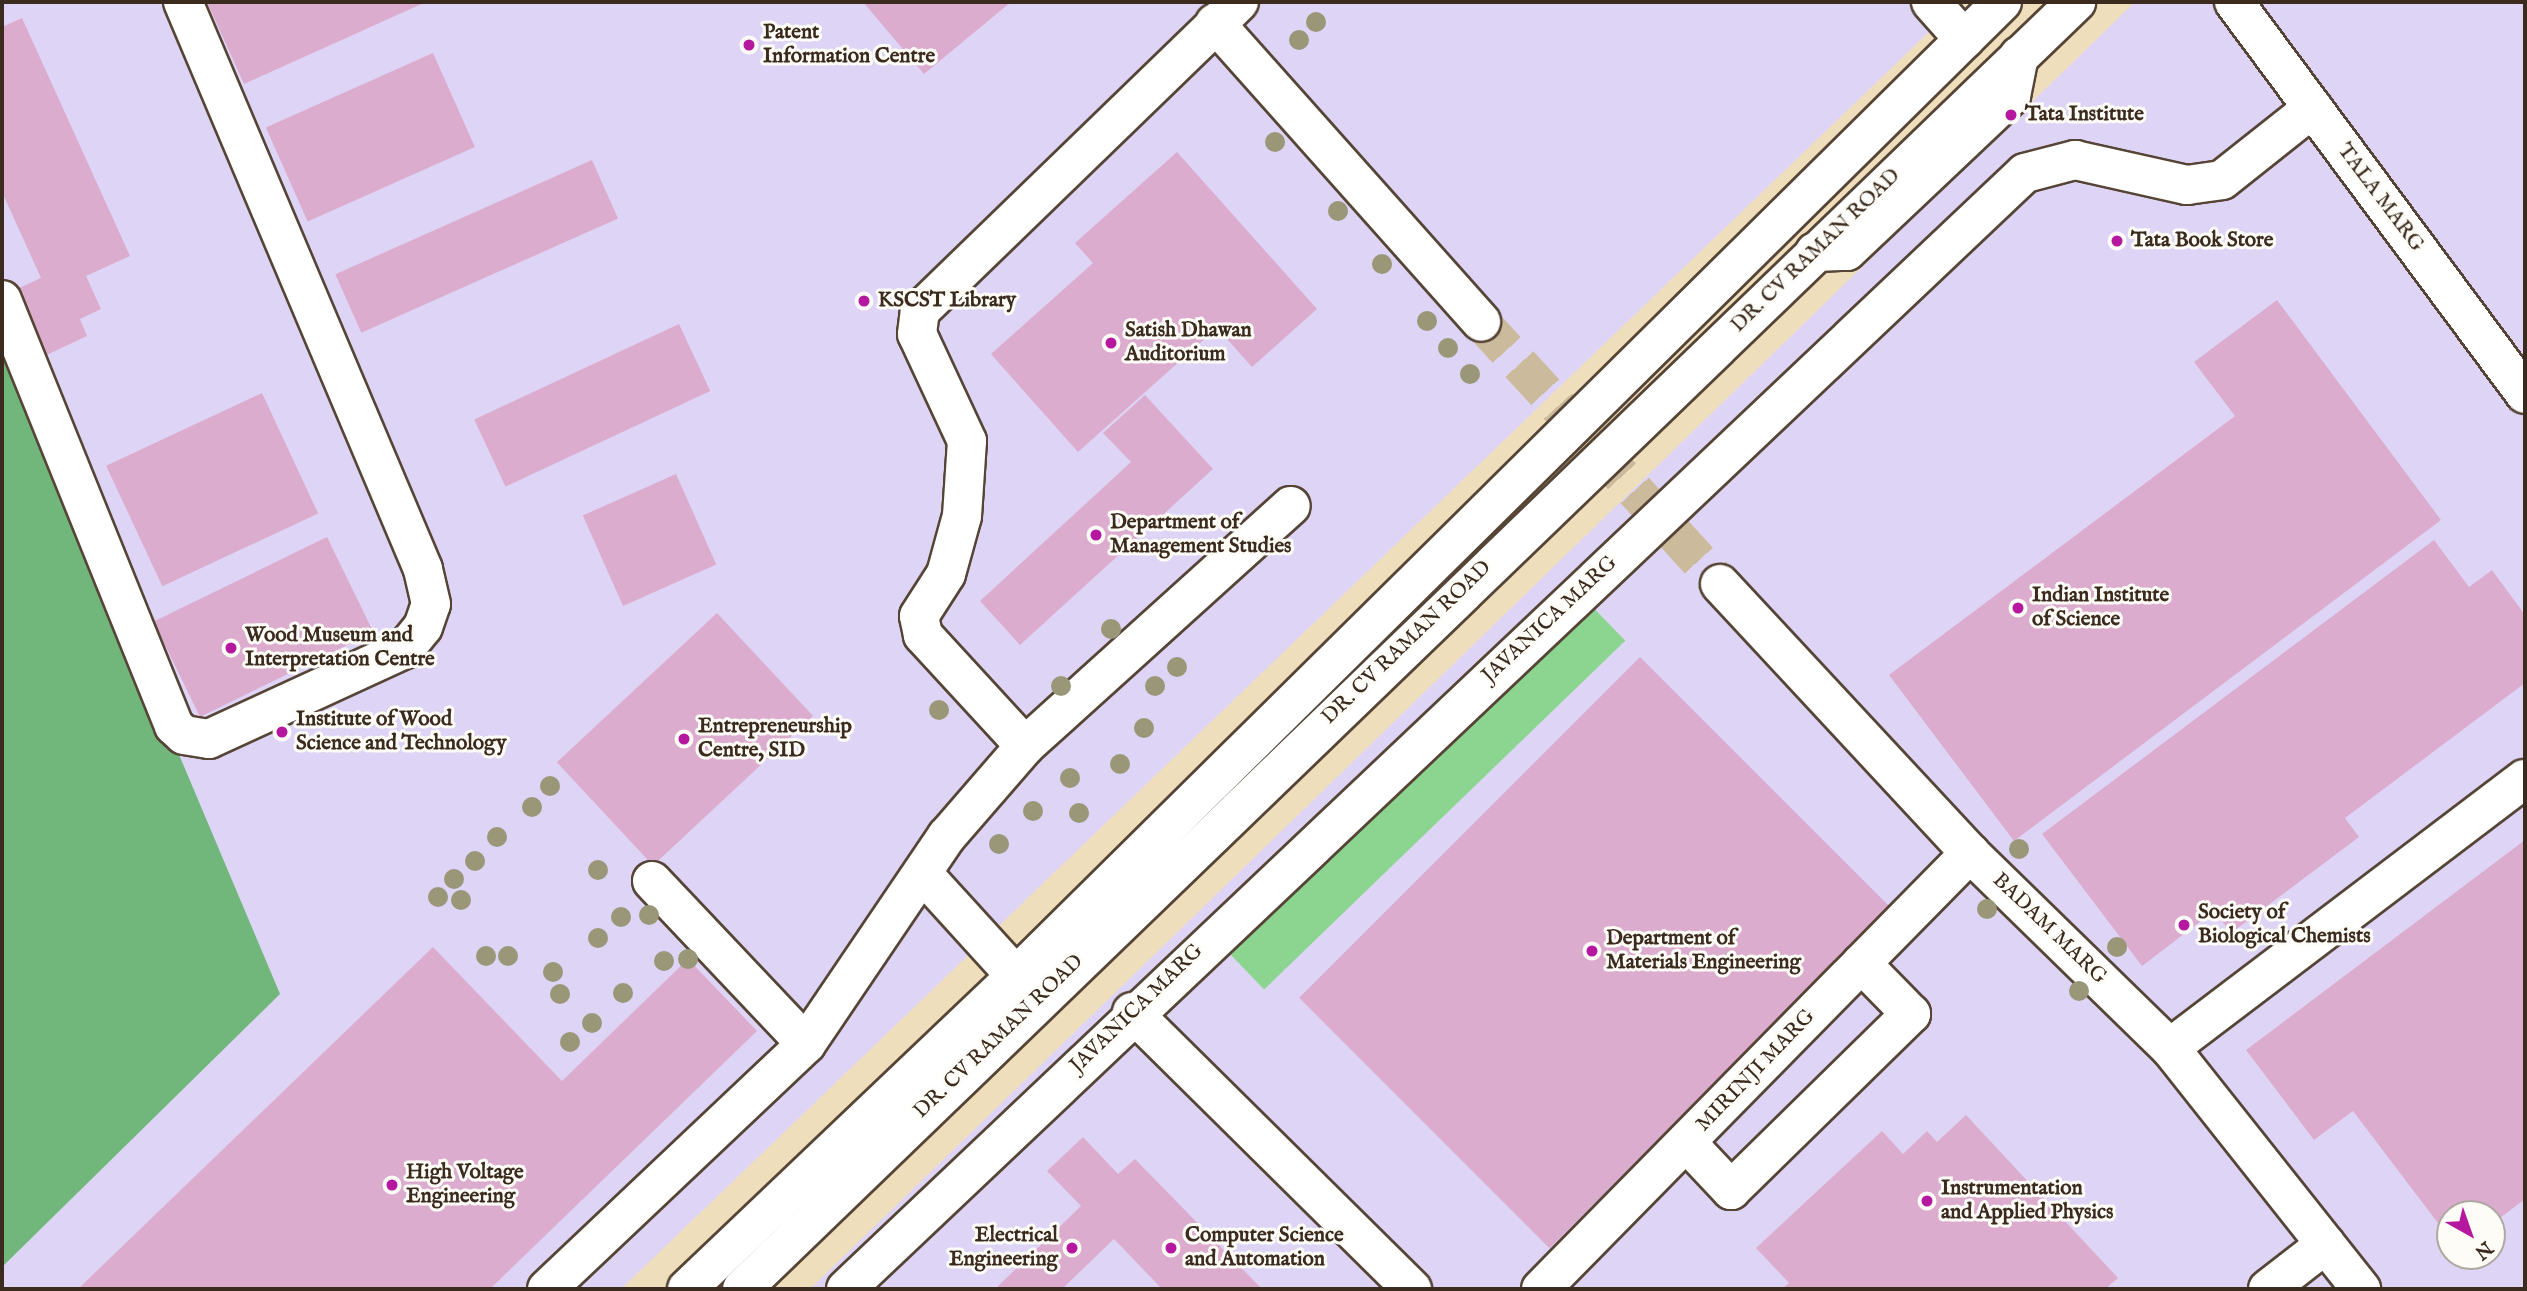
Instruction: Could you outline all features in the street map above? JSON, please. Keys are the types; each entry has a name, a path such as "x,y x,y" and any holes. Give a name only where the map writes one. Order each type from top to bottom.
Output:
{"main road":[{"path":"2,300 174,726 184,735 209,739 405,649 424,627 431,604 423,569 183,2"},
{"path":"1931,2 1964,39"},
{"name":"DR. CV RAMAN ROAD","path":"687,1289 1016,976 2002,2"},
{"name":"DR. CV RAMAN ROAD","path":"742,1289 2076,2"},
{"name":"TALA MARG","path":"2234,2 2525,394"},
{"path":"1025,746 923,635 919,616 946,574 962,516 967,441 917,334 920,311 1227,12 1481,322"},
{"name":"JAVANICA MARG","path":"846,1289 1132,1012 2025,173 2076,160 2187,185 2222,180 2313,108"},
{"path":"547,1289 806,1044 924,875 947,836 1025,746 1291,506"},
{"name":"BADAM MARG","path":"1720,584 1970,853 2170,1048 2361,1289"},
{"path":"2170,1048 2525,779"},
{"name":"MIRINJI MARG","path":"1541,1289 1970,853"},
{"path":"924,875 1016,976"},
{"path":"652,881 806,1044"},
{"path":"1686,1142 1731,1190 1911,1014 1861,963"},
{"path":"1132,1012 1412,1289"},
{"path":"2268,1289 2326,1244"}],"shaded area":[{"path":"2,2 1960,2 621,1289 2,1289"},
{"name":"Indian Institute of Science","path":"2135,2 2525,2 2525,1289 810,1289"}],"green space":[{"path":"2,335 280,994 2,1267"},
{"path":"1585,599 1625,641 1264,989 1224,948"}],"building":[{"path":"207,2 426,2 244,84"},
{"path":"863,2 1011,2 924,74"},
{"path":"22,18 130,256 86,276 101,309 80,319 87,336 40,358 10,292 41,278 2,192 2,27"},
{"path":"433,53 475,147 308,222 266,127"},
{"path":"1177,152 1317,309 1252,367 1217,328 1078,452 991,354 1093,263 1075,243"},
{"path":"592,160 618,218 361,333 335,274"},
{"path":"2277,300 2441,520 2014,841 1889,675 2235,416 2194,362"},
{"path":"679,324 710,391 505,487 474,420"},
{"path":"262,393 318,514 162,586 106,466"},
{"name":"Department of Management Studies","path":"1145,395 1213,469 1020,645 980,601 1131,462 1103,433"},
{"path":"676,474 716,564 623,606 583,515"},
{"path":"327,537 373,632 200,717 154,622"},
{"path":"2434,540 2469,587 2492,570 2525,615 2525,683 2345,818 2359,837 2231,933 2214,911 2142,966 2042,834"},
{"name":"Entrepreneurship Centre, SID","path":"717,613 813,716 653,865 557,762"},
{"name":"Department of Materials Engineering","path":"1640,657 1890,907 1549,1248 1299,998"},
{"path":"2525,840 2525,1199 2506,1213 2506,1200 2436,1200 2436,1221 2353,1111 2314,1140 2246,1050"},
{"name":"High Voltage Engineering","path":"433,947 562,1081 688,959 757,1031 490,1289 78,1289"},
{"name":"Instrumentation and Applied Physics","path":"1966,1115 2118,1278 2105,1289 1782,1289 1789,1283 1756,1248 1882,1131 1903,1154 1927,1131 1937,1142"},
{"name":"Computer Science and Automation","path":"1083,1137 1118,1174 1135,1159 1262,1289 1162,1289 1114,1239 1062,1289 995,1289 1081,1206 1047,1171"}],"tunnel":[{"path":"1481,322 1720,584"}],"place":[{"name":"Patent Information Centre","path":"749,45"},
{"name":"Tata Institute","path":"2011,115"},
{"name":"Tata Book Store","path":"2117,241"},
{"name":"KSCST Library","path":"864,301"},
{"name":"Satish Dhawan Auditorium","path":"1111,343"},
{"name":"Department of Management Studies","path":"1096,535"},
{"name":"Indian Institute of Science","path":"2018,608"},
{"name":"Wood Museum and Interpretation Centre","path":"231,648"},
{"name":"Institute of Wood Science and Technology","path":"282,732"},
{"name":"Entrepreneurship Centre, SID","path":"684,739"},
{"name":"Society of Biological Chemists","path":"2184,925"},
{"name":"Department of Materials Engineering","path":"1592,951"},
{"name":"High Voltage Engineering","path":"392,1185"},
{"name":"Instrumentation and Applied Physics","path":"1927,1201"},
{"name":"Electrical Engineering","path":"1072,1248"},
{"name":"Computer Science and Automation","path":"1171,1248"}]}
